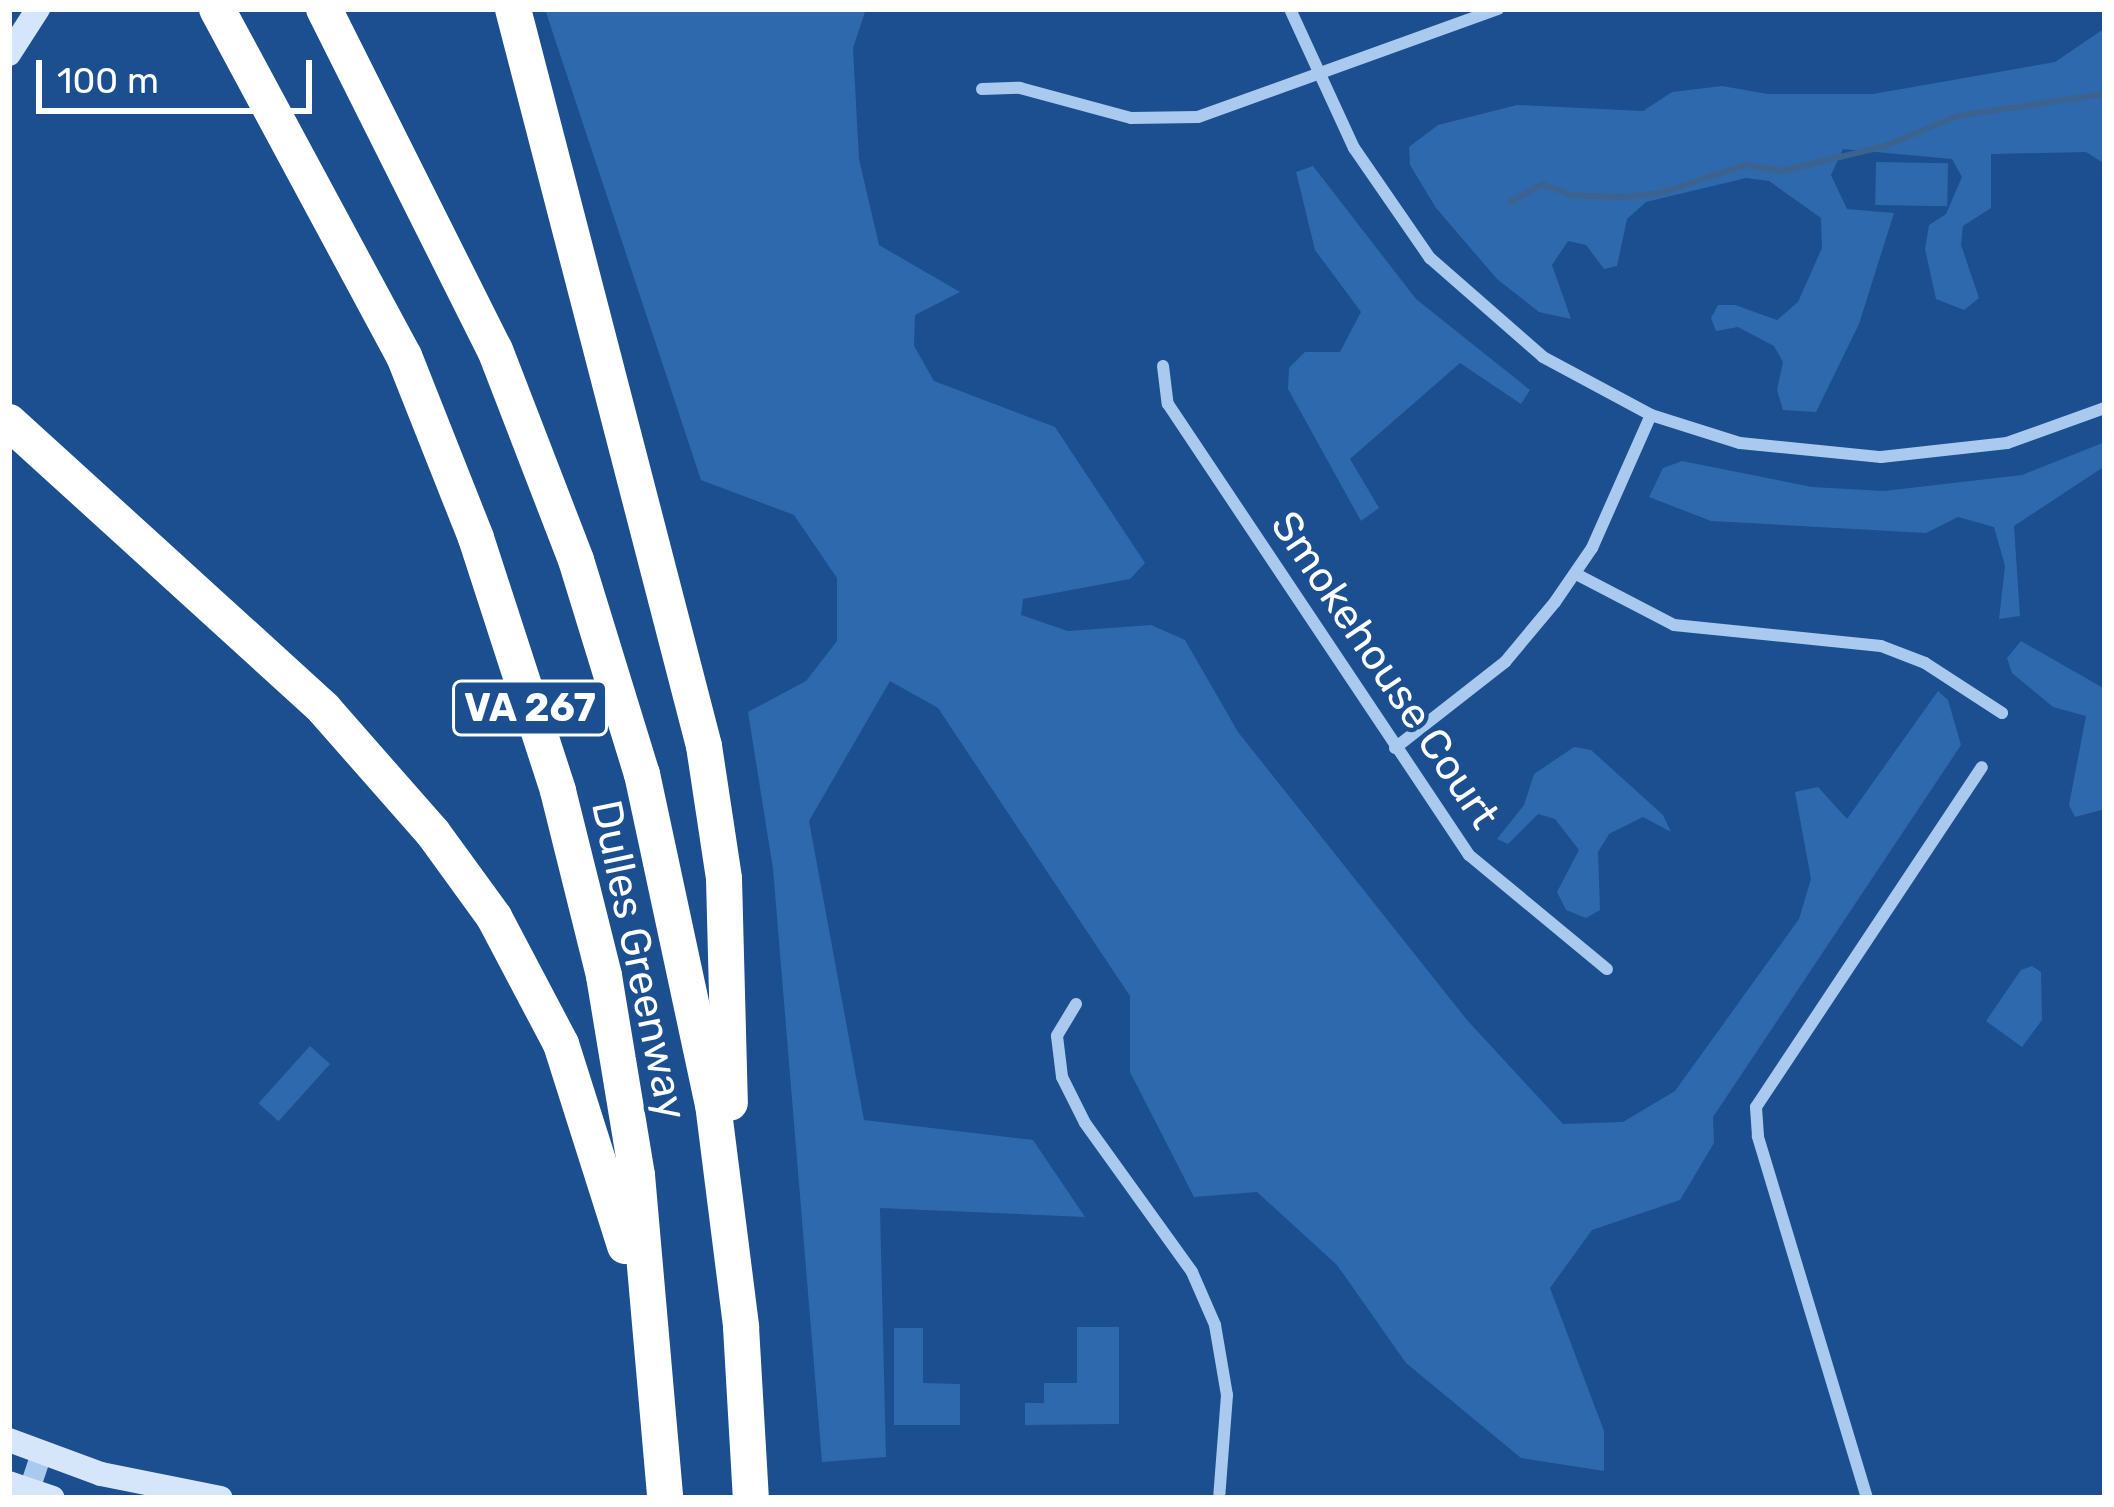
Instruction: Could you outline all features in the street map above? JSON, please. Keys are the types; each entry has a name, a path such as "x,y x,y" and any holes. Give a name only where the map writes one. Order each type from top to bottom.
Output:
{"highway":[{"name":"Dulles Greenway","path":"218,9 404,356 476,538 558,790 604,976 638,1174 665,1480"},
{"name":"Dulles Greenway","path":"324,9 458,268 583,581 670,884 732,1238 751,1498"},
{"path":"513,9 605,345 714,806 729,955 732,1238"},
{"path":"9,422 352,737 494,917 561,1044 620,1216 665,1480"}],"main road":[{"path":"9,54 38,9"},
{"path":"9,1439 134,1482 220,1498"}],"street":[{"path":"1290,9 1318,75 1394,212 1462,293 1543,358 1651,415 1740,443 1881,457 2007,443 2105,408"},
{"path":"982,89 1020,88 1085,110 1171,119 1248,106 1498,9"},
{"name":"Smokehouse Court","path":"1163,366 1168,404 1394,748 1484,872 1606,969"},
{"path":"1394,748 1504,662 1576,574 1651,415"},
{"path":"1576,574 1674,626 1736,638 1861,641 1905,654 2002,713"},
{"path":"1868,1498 1757,1136 1756,1107 1982,767"},
{"path":"1076,1004 1057,1036 1063,1077 1085,1123 1192,1272 1215,1325 1227,1395 1219,1498"},
{"path":"29,1492 41,1453"}],"shaded area":[{"path":"545,9 866,9 853,48 859,159 879,245 960,292 915,315 914,346 934,381 1055,427 1145,563 1130,579 1023,599 1021,615 1068,631 1151,625 1185,640 1238,732 1467,1020 1563,1124 1623,1122 1675,1091 1799,919 1811,879 1795,792 1818,787 1847,819 1938,691 1948,700 1961,745 1713,1117 1714,1143 1680,1200 1592,1230 1550,1288 1604,1431 1604,1471 1521,1458 1406,1363 1337,1265 1257,1192 1194,1197 1130,1072 1130,996 938,708 890,681 809,821 864,1120 1033,1140 1085,1217 880,1208 886,1457 822,1462 773,869 748,712 806,681 837,641 837,578 794,515 701,480"},
{"path":"2105,28 2105,164 2086,152 1991,154 1991,208 1963,226 1961,245 1979,298 1964,310 1936,299 1925,249 1929,225 1946,214 1962,177 1952,159 1843,149 1831,175 1847,209 1894,213 1859,324 1816,412 1783,410 1777,390 1783,362 1774,346 1738,327 1716,331 1711,318 1718,305 1735,305 1777,320 1798,302 1822,248 1821,218 1769,181 1746,178 1646,202 1627,219 1617,266 1604,269 1586,245 1568,241 1552,265 1571,319 1539,312 1497,279 1436,208 1410,165 1409,147 1438,125 1517,105 1643,111 1672,92 1722,86 1768,94 1873,94 2055,62"},
{"path":"1876,162 1948,163 1947,206 1875,205"},
{"path":"1313,166 1416,299 1530,390 1521,404 1460,363 1350,459 1379,508 1361,521 1288,389 1289,368 1305,352 1340,352 1361,312 1315,250 1296,172"},
{"path":"2105,442 2105,466 2014,526 2020,616 1999,619 2005,566 1994,527 1958,517 1926,533 1711,521 1649,497 1663,468 1682,461 1812,487 1884,491 2022,475"},
{"path":"2021,641 2105,689 2105,809 2075,817 2069,805 2086,716 2053,707 2012,673 2007,658"},
{"path":"1574,747 1591,750 1663,815 1671,832 1643,817 1609,834 1598,852 1600,910 1586,918 1566,910 1557,892 1579,850 1555,819 1538,814 1508,844 1497,839 1524,805 1534,774"},
{"path":"2032,966 2041,972 2042,1020 2022,1047 1986,1021 2021,970"},
{"path":"310,1046 330,1064 279,1121 258,1103"},
{"path":"1077,1327 1119,1327 1119,1424 1025,1425 1025,1403 1044,1403 1044,1383 1077,1383"},
{"path":"894,1328 923,1328 923,1383 960,1384 960,1425 894,1425"}],"waterway":[{"path":"1510,202 1542,184 1570,195 1657,194 1745,165 1782,171 1885,146 1957,116 2105,94"}]}
